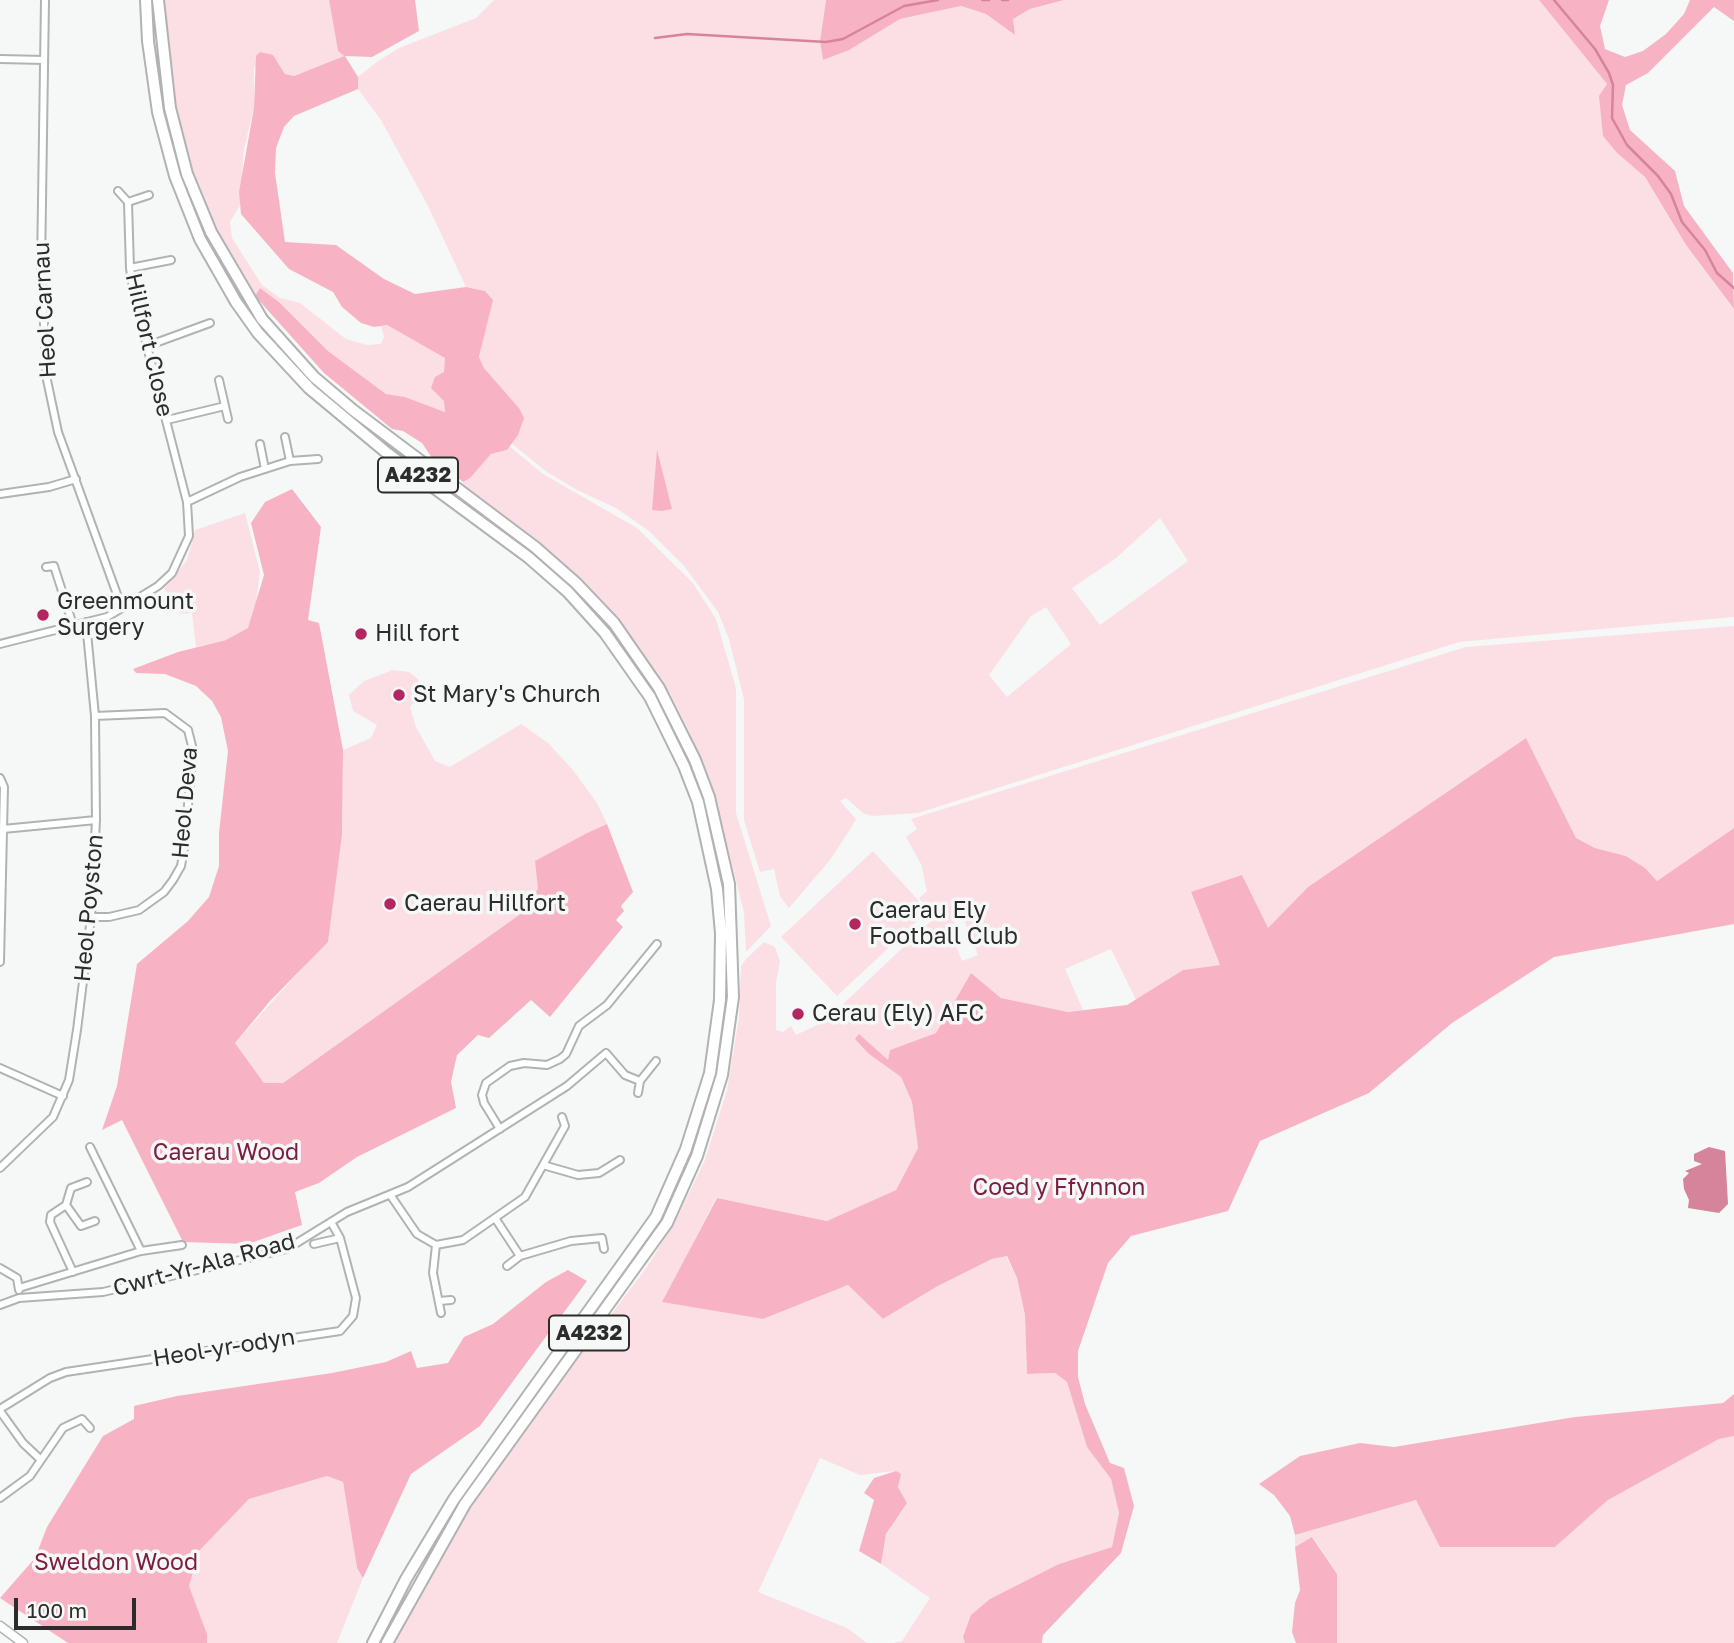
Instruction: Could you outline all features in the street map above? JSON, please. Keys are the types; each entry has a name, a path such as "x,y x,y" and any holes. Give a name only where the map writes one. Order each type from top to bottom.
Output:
{"main road":[{"name":"A4232","path":"146,0 148,41 158,112 175,176 200,239 236,302 258,333 309,388 387,453 528,557 568,592 605,633 650,697 698,802 709,845 722,933 720,1000 710,1073 686,1149 656,1217 454,1499 406,1579 373,1643"},
{"name":"A4232","path":"158,0 170,108 187,174 211,232 262,319 314,377 576,583 637,654 678,723 709,797 729,884 733,929 733,998 722,1075 697,1156 667,1223 465,1504 387,1643"}],"street":[{"name":"Heol Carnau","path":"45,0 42,323 50,393 58,432 122,608"},
{"path":"0,59 44,60"},
{"path":"118,191 128,202 149,195"},
{"name":"Hillfort Close","path":"0,644 107,617 158,586 176,566 189,536 187,502 146,346 130,268 128,202"},
{"path":"130,268 171,260"},
{"path":"146,346 210,323"},
{"path":"219,380 228,419"},
{"path":"167,420 225,406"},
{"path":"285,437 290,461"},
{"path":"260,444 265,469"},
{"path":"187,502 236,478 290,461 318,458"},
{"path":"0,494 49,487 76,479"},
{"path":"46,567 54,566 73,625"},
{"name":"Heol Poyston","path":"0,1168 53,1117 63,1096 77,1030 91,917 96,820 96,716 86,622"},
{"name":"Heol Deva","path":"91,917 109,917 139,910 164,892 173,880 181,866 184,849 193,750 188,730 165,713 96,716"},
{"path":"0,778 4,787 0,962"},
{"path":"3,829 96,820"},
{"path":"500,1129 484,1103 482,1095 486,1083 510,1066 524,1063 547,1065 560,1059 570,1048 579,1026 607,1005 657,944"},
{"path":"640,964 648,970"},
{"name":"Cwrt-Yr-Ala Road","path":"0,1305 19,1298 103,1292 295,1246 347,1212 391,1196 500,1129 567,1086 606,1053 625,1075 640,1081"},
{"path":"638,1093 640,1081 656,1061"},
{"path":"0,1068 63,1096"},
{"path":"391,1196 417,1234 436,1245 463,1240 525,1198 565,1126 562,1117"},
{"path":"90,1147 100,1159 141,1251"},
{"path":"603,1158 609,1167"},
{"path":"543,1165 578,1175 599,1172 620,1160"},
{"path":"73,1272 50,1222 53,1213 66,1205 71,1188 87,1182"},
{"path":"66,1205 80,1226 95,1221"},
{"path":"495,1218 520,1256"},
{"name":"Heol-yr-odyn","path":"0,1410 50,1378 66,1372 340,1331 353,1317 356,1298 340,1238 331,1222"},
{"name":"Cwrt-Yr-Ala Road","path":"314,1244 340,1238"},
{"path":"507,1266 520,1256 551,1245 602,1238 604,1249"},
{"name":"Cwrt-Yr-Ala Road","path":"19,1288 141,1251 182,1245"},
{"path":"436,1245 433,1273 441,1313"},
{"path":"0,1268 17,1278 19,1298"},
{"path":"439,1301 451,1300"},
{"path":"0,1410 23,1443 41,1460"},
{"path":"0,1498 30,1476 63,1428 82,1419 90,1429"},
{"path":"0,1626 23,1643"}],"shaded area":[{"path":"163,0 329,0 338,51 344,56 294,76 285,74 273,55 254,68 254,108 244,149 240,205 230,222 232,238 262,285 280,298 300,303 346,339 367,345 381,344 384,337 381,326 387,325 446,358 445,412 405,397 386,394 328,351 279,302 260,288 255,296 221,243 198,189 175,110"},
{"path":"494,0 826,0 820,41 823,60 900,19 961,6 986,14 1015,35 1013,19 1030,9 1064,0 1539,0 1607,84 1602,117 1603,136 1617,153 1645,177 1686,245 1734,309 1734,617 1459,642 918,813 872,816 863,813 846,798 840,801 856,819 830,860 789,908 780,896 774,869 760,872 744,820 744,699 729,639 718,612 684,566 649,531 616,508 547,472 511,443 519,408 484,368 479,357 492,300 485,291 466,287 428,206 381,120 358,89 358,77 399,48 476,18","holes":["1160,518 1188,561 1100,625 1072,588 1115,559","1046,607 1071,644 1007,697 989,675 1031,616"]},
{"path":"509,446 543,474 637,528 693,583 716,619 736,688 736,813 771,926 746,952 744,912 714,794 688,729 669,691 632,637 580,579 532,537 461,485 491,454 507,450"},
{"path":"245,513 260,572 256,603 248,629 226,640 196,647 192,613 180,614 177,604 164,589 187,560 195,530"},
{"path":"1734,626 1734,828 1657,881 1645,868 1626,856 1595,848 1576,838 1526,738 1308,887 1268,928 1191,893 1220,965 1183,970 1136,1000 1111,949 1065,969 1083,1010 1068,1012 1001,998 971,973 936,1033 890,1050 888,1061 859,1035 869,1054 901,1077 912,1102 918,1148 896,1190 828,1221 716,1198 663,1302 763,1319 848,1285 883,1319 936,1287 992,1259 1006,1256 1017,1278 1025,1315 1027,1374 1055,1373 1067,1382 1087,1446 1111,1479 1119,1513 1112,1547 1059,1564 963,1637 965,1643 893,1643 902,1641 930,1598 881,1564 886,1534 907,1503 898,1487 900,1474 895,1471 860,1475 820,1458 758,1592 847,1628 867,1643 392,1643 449,1540 514,1443 647,1267 677,1218 705,1160 727,1090 739,1018 741,966 764,942 775,947 780,961 776,983 776,1030 783,1032 791,1026 796,1035 817,1025 829,1012 836,1018 841,1016 843,1013 839,1008 933,919 919,898 927,891 921,864 906,837 917,829 911,819 1466,647","holes":["963,917 978,955 962,961 952,936 955,920"]},
{"path":"393,670 409,672 418,679 422,693 410,707 416,727 435,761 450,767 521,724 548,743 573,770 597,803 607,824 587,833 519,915 283,1083 264,1083 235,1043 328,940 342,835 343,750 371,738 377,725 353,711 349,695 364,681"},
{"name":"Caerau Ely Football Club","path":"873,851 928,911 837,996 781,937"},
{"path":"1709,1147 1725,1151 1728,1204 1719,1213 1688,1208 1689,1200 1684,1189 1683,1179 1689,1173 1685,1171 1702,1164 1694,1161 1694,1154"},
{"path":"1734,1436 1734,1643 1337,1643 1337,1574 1313,1537 1295,1547 1295,1535 1416,1500 1555,1547 1608,1500 1719,1439"},
{"path":"327,1476 343,1482 357,1568 363,1578 337,1643 207,1643 207,1634 189,1586 199,1551 249,1499"}],"green space":[{"path":"329,0 415,0 419,31 372,57 345,56 358,77 358,89 294,116 284,127 276,148 275,173 285,242 336,245 384,279 415,294 466,287 485,291 493,300 479,357 484,368 519,408 524,418 518,435 507,450 491,454 470,478 463,482 432,458 422,443 403,431 392,429 324,373 255,296 260,288 279,302 328,351 386,394 405,397 445,412 444,401 431,388 435,377 444,372 445,358 387,325 374,327 361,323 342,307 333,292 289,269 241,214 239,192 254,108 256,56 260,52 273,55 285,74 294,76 344,56 338,51"},
{"path":"826,0 1064,0 1030,9 1013,19 1015,35 986,14 961,6 900,19 849,50 823,60 820,41"},
{"path":"1539,0 1609,0 1600,26 1605,49 1625,57 1643,51 1666,34 1684,14 1690,0 1734,0 1734,21 1714,7 1648,73 1626,85 1622,105 1630,130 1675,171 1684,206 1733,273 1734,309 1686,245 1645,177 1617,153 1603,136 1599,96 1607,84"},
{"path":"657,450 672,509 662,511 652,510"},
{"name":"Caerau Wood","path":"292,489 321,527 308,620 319,623 343,750 342,835 328,942 270,1001 235,1043 264,1083 283,1083 519,915 538,889 535,861 587,833 607,824 633,892 621,906 624,911 616,920 623,927 550,1017 531,1000 489,1038 478,1035 457,1055 451,1082 456,1108 357,1157 319,1183 295,1192 302,1225 248,1244 183,1242 122,1120 102,1130 117,1086 137,964 188,921 209,897 219,866 219,833 228,751 221,717 212,701 196,686 165,674 136,673 133,669 178,652 226,640 248,628 264,575 251,523 265,502"},
{"name":"Coed y Ffynnon","path":"1526,738 1576,838 1595,848 1626,856 1645,868 1657,881 1734,828 1734,924 1554,957 1452,1023 1369,1093 1260,1141 1228,1211 1131,1236 1108,1263 1078,1351 1078,1377 1085,1404 1110,1463 1124,1468 1134,1506 1121,1553 1043,1635 1042,1643 965,1643 963,1637 971,1615 990,1599 1059,1564 1112,1547 1119,1513 1111,1479 1087,1447 1067,1382 1055,1373 1027,1374 1025,1315 1017,1278 1007,1256 992,1259 936,1287 883,1319 848,1285 763,1319 662,1302 717,1198 827,1221 896,1190 918,1148 912,1102 901,1077 869,1054 855,1039 859,1034 888,1060 890,1050 936,1033 971,973 1001,998 1068,1012 1127,1005 1183,970 1220,965 1191,892 1242,875 1268,928 1308,887"},
{"name":"Sweldon Wood","path":"568,1270 587,1281 480,1426 411,1474 363,1578 357,1568 343,1482 327,1476 249,1499 199,1551 189,1586 207,1634 207,1643 68,1643 0,1598 35,1558 47,1527 103,1436 134,1419 134,1406 177,1396 332,1373 386,1362 411,1351 417,1368 448,1363 464,1337 493,1324 546,1282"},
{"path":"1734,1394 1734,1436 1719,1439 1608,1500 1555,1547 1440,1547 1416,1500 1295,1535 1290,1516 1274,1495 1259,1484 1300,1456 1360,1443 1394,1447 1575,1417 1723,1403"},
{"path":"896,1471 901,1474 898,1487 907,1503 886,1534 881,1564 859,1551 874,1500 864,1493 874,1478"},
{"path":"1312,1537 1337,1574 1337,1643 1296,1643 1292,1632 1295,1603 1300,1590 1295,1547"}],"waterway":[{"path":"655,38 687,34 826,42 843,39 904,6 938,0"},
{"path":"982,0 989,0"},
{"path":"1002,0 1008,0"},
{"path":"1554,0 1595,49 1609,73 1613,85 1612,118 1627,145 1658,176 1671,194 1682,222 1705,250 1717,273 1734,288"}],"place":[{"name":"Greenmount Surgery","path":"43,615"},
{"name":"Hill fort","path":"361,634"},
{"name":"St Mary's Church","path":"399,695"},
{"name":"Caerau Hillfort","path":"390,904"},
{"name":"Caerau Ely Football Club","path":"855,924"},
{"name":"Cerau (Ely) AFC","path":"798,1014"}]}
